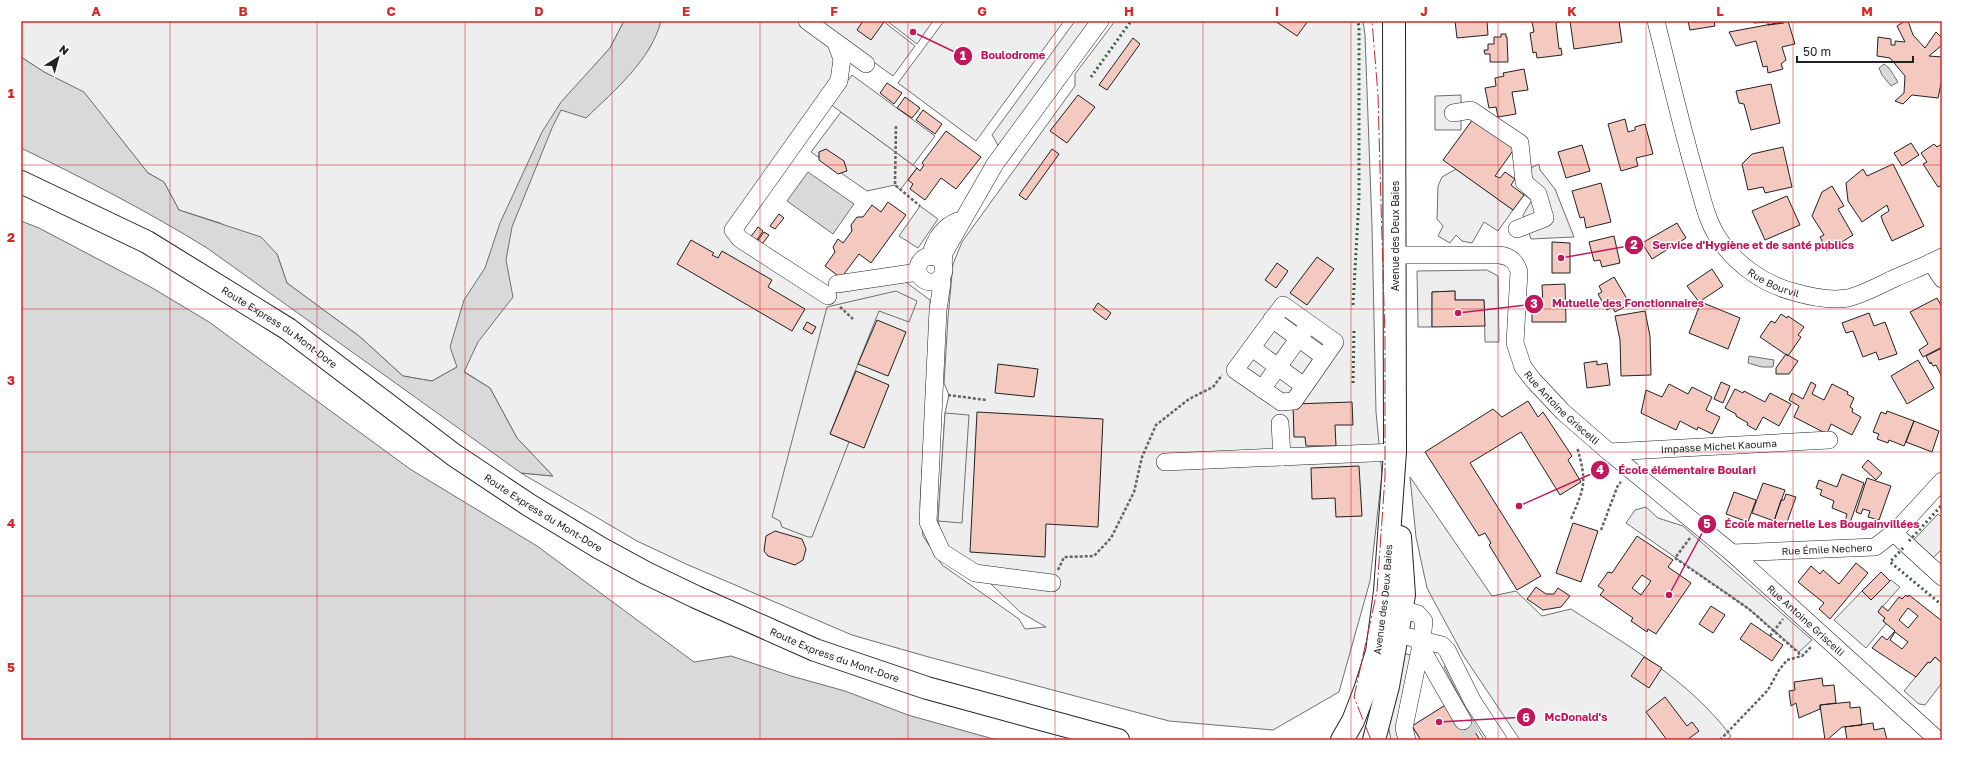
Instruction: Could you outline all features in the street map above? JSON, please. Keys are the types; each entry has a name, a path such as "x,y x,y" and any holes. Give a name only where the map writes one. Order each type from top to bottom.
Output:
{"main road":[{"name":"Avenue des Deux Baies","path":"1374,740 1388,686 1404,595 1395,452 1394,21"},
{"name":"Route Express du Mont-Dore","path":"21,182 147,242 288,329 454,455 529,505 600,548 646,573 815,650 927,688 1118,740"},
{"name":"Avenue des Deux Baies","path":"1342,740 1353,721 1377,652 1385,591 1395,452"}],"street":[{"path":"807,21 866,64"},
{"path":"836,43 842,59 839,81 733,230 740,239 832,290 932,271 944,253 995,164 1100,21"},
{"name":"Rue Bourvil","path":"1656,21 1686,144 1708,217 1717,236 1730,253 1748,270 1766,282 1780,288 1812,297 1831,299 1848,298 1874,288 1937,259"},
{"path":"1453,113 1471,110 1520,143 1524,182 1538,194 1545,218 1516,230"},
{"name":"Rue Antoine Griscelli","path":"1395,255 1505,255 1517,263 1519,272 1515,343 1523,367 1563,412 1609,452 1732,553 1939,736"},
{"path":"1937,259 1942,279"},
{"path":"932,271 942,283 938,310 928,522 942,552 975,573 1052,583"},
{"path":"1283,305 1335,342 1294,400 1281,402 1235,370 1272,319 1283,305"},
{"path":"1272,319 1295,343 1321,362"},
{"path":"1262,389 1309,324"},
{"path":"1252,348 1304,386"},
{"path":"1246,377 1278,366"},
{"path":"1280,423 1282,457"},
{"name":"Impasse Michel Kaouma","path":"1609,452 1830,440"},
{"path":"1165,462 1395,452"},
{"name":"Rue Émile Nechero","path":"1732,553 1868,548 1881,544 1894,533 1926,500 1942,481"},
{"path":"1894,533 1942,577"},
{"path":"1401,609 1418,614 1424,622 1404,728 1407,740"},
{"path":"1397,634 1421,643 1442,645 1447,650 1473,702 1498,740"},
{"path":"1421,643 1463,721"}],"path":[{"path":"896,126 895,185 920,206"},
{"path":"1052,583 1064,557 1094,556 1111,538 1134,492 1142,456 1156,425 1189,399 1213,387 1223,374"},
{"path":"946,395 986,400"},
{"path":"1601,530 1618,485 1623,480"},
{"path":"1694,533 1675,558 1749,609 1802,656"},
{"path":"1770,636 1786,616"},
{"path":"1720,740 1768,690 1779,670 1787,660 1802,656 1813,644"}],"shaded area":[{"path":"21,21 624,21 610,48 557,108 600,104 649,49 661,21 799,21 829,43 838,62 834,82 729,222 819,295 903,280 930,300 931,332 920,504 923,536 942,565 1019,619 1025,629 1046,627 1020,612 963,557 944,547 938,521 945,413 949,395 944,383 948,317 953,264 962,242 1075,86 1075,74 1115,21 1363,21 1365,35 1372,226 1376,412 1382,474 1370,581 1339,692 1273,730 1169,721 852,635 686,564 637,541 521,473 553,476 517,438 490,388 457,367 432,381 403,376 359,336 287,283 277,254 220,223 179,210 164,182 148,173 84,93 44,72 21,57"},
{"path":"624,21 661,21 649,49 640,62 619,86 586,118 561,110 552,128 512,227 506,260 513,297 478,342 464,372 490,388 517,438 553,476 521,473 207,248 116,196 21,148 21,57 44,72 84,92 148,173 164,182 179,210 261,237 277,254 287,283 359,336 403,376 432,381 457,367 450,347 464,300 485,268 500,223 542,132 561,102 610,48"},
{"path":"817,21 883,21 915,46 893,76"},
{"path":"887,21 933,21 917,44"},
{"path":"944,21 1064,21 976,141 898,83"},
{"path":"1075,21 1091,21 999,147 992,135"},
{"path":"1884,64 1889,68 1898,82 1891,86 1882,75 1879,68"},
{"path":"852,75 935,136 913,165 830,104"},
{"path":"1461,95 1461,130 1435,130 1435,96"},
{"path":"841,112 917,168 900,190 895,185 867,191 811,152"},
{"path":"1539,164 1540,170 1555,189 1574,237 1531,239 1523,215 1532,200 1524,195 1517,174"},
{"path":"1456,169 1513,210 1498,231 1484,222 1472,243 1462,241 1456,235 1450,243 1438,236 1443,226 1437,219 1438,186 1442,177"},
{"path":"808,172 854,204 833,234 787,201"},
{"path":"920,206 938,219 918,248 899,236"},
{"path":"21,221 39,228 149,286 209,322 410,469 537,546 694,662 731,656 791,676 845,691 908,715 997,740 21,740"},
{"path":"1487,270 1498,276 1499,342 1485,342 1484,300 1455,300 1455,291 1432,292 1432,327 1418,327 1417,271"},
{"path":"896,291 917,301 909,322 879,311 830,434 849,442 812,537 808,537 782,527 780,521 772,517 827,307"},
{"path":"1749,356 1774,360 1773,367 1762,367 1748,363"},
{"path":"945,413 969,415 962,523 938,521"},
{"path":"1410,477 1492,596 1516,591 1542,616 1571,609 1657,665 1696,698 1731,736 1727,740 1520,740 1463,655 1427,588 1416,537"},
{"path":"1646,507 1658,518 1683,526 1812,640 1799,652 1749,609 1626,523 1635,510"},
{"path":"1938,514 1942,518 1942,549 1924,567 1905,549"},
{"path":"1891,580 1900,587 1878,612 1885,618 1883,621 1886,624 1866,648 1834,620 1862,591 1871,600"},
{"path":"1403,653 1414,656 1412,726 1421,740 1391,740 1388,725"},
{"path":"1935,657 1942,663 1942,683 1925,705 1919,704 1904,691 1928,662 1930,663"},
{"path":"1452,663 1494,740 1484,740 1463,704 1444,667"}],"building":[{"path":"863,21 884,22 871,40 857,30"},
{"path":"1275,21 1308,21 1297,36"},
{"path":"1455,21 1487,21 1488,35 1457,38"},
{"path":"1529,21 1562,21 1556,23 1559,49 1561,48 1562,55 1537,58 1536,52 1533,53 1530,33 1534,32 1532,22"},
{"path":"1570,21 1619,21 1622,42 1574,49"},
{"path":"1688,21 1714,21 1715,26 1690,30"},
{"path":"1754,21 1783,21 1784,23 1768,25 1768,22 1754,23"},
{"path":"1788,21 1795,44 1782,47 1786,60 1781,64 1783,69 1768,73 1767,66 1763,67 1756,41 1736,46 1729,32"},
{"path":"1905,21 1908,21 1913,35 1925,48 1936,32 1942,38 1942,45 1929,56 1942,57 1942,79 1938,98 1912,95 1903,104 1895,101 1904,93 1905,76 1890,58 1877,56 1878,37 1891,39 1891,45 1895,45 1895,41 1905,42 1897,26"},
{"path":"1501,34 1506,34 1507,37 1508,62 1490,62 1490,54 1485,54 1484,50 1488,50 1488,44 1494,44 1494,37 1501,37"},
{"path":"1133,38 1140,44 1107,90 1099,85"},
{"path":"1524,69 1528,90 1512,92 1516,114 1498,117 1496,107 1489,108 1485,88 1496,86 1495,78 1504,76 1503,73"},
{"path":"887,83 902,93 894,104 880,93"},
{"path":"1771,84 1780,123 1751,130 1744,104 1739,103 1736,91"},
{"path":"1078,95 1095,107 1067,143 1050,131"},
{"path":"905,97 920,108 912,118 897,108"},
{"path":"923,110 942,124 935,134 916,120"},
{"path":"1476,115 1517,145 1495,176 1500,178 1505,172 1515,179 1511,185 1524,195 1513,210 1443,160"},
{"path":"1625,119 1628,132 1635,130 1635,127 1645,124 1653,154 1636,158 1638,166 1621,171 1608,124"},
{"path":"946,131 981,157 956,189 941,178 925,200 910,189 913,184 908,180 917,168 920,171 924,165 922,163"},
{"path":"1911,143 1919,155 1902,166 1894,153"},
{"path":"1934,144 1937,147 1942,144 1942,185 1938,187 1923,164 1927,162 1921,153"},
{"path":"1582,145 1590,171 1566,178 1558,152"},
{"path":"1783,147 1792,187 1765,193 1763,187 1748,190 1742,164 1752,154"},
{"path":"826,149 844,161 847,171 838,174 819,160 819,152"},
{"path":"1052,149 1059,154 1026,200 1019,195"},
{"path":"1893,164 1924,226 1892,241 1881,216 1889,211 1887,205 1862,222 1848,201 1846,183 1863,169 1867,176"},
{"path":"1601,183 1611,222 1586,228 1584,217 1580,218 1572,191"},
{"path":"1832,186 1844,206 1838,209 1853,235 1827,251 1820,237 1824,235 1812,216 1822,192"},
{"path":"1787,196 1800,225 1765,240 1752,211"},
{"path":"888,202 906,215 871,263 859,254 841,278 825,266 835,252 833,247 838,239 843,243 852,231 851,225 857,217 863,217 872,205 881,212"},
{"path":"779,214 784,218 775,229 770,226"},
{"path":"1677,223 1686,238 1652,259 1642,243"},
{"path":"758,227 763,231 755,243 749,239"},
{"path":"764,232 769,235 760,247 756,243"},
{"path":"1614,236 1620,263 1602,267 1600,260 1594,261 1589,242"},
{"path":"691,240 714,253 712,255 718,258 722,251 772,280 768,287 805,309 792,331 677,264"},
{"path":"1552,242 1570,243 1570,273 1552,273"},
{"path":"1317,257 1334,269 1307,305 1290,293"},
{"path":"1277,263 1288,271 1276,288 1265,280"},
{"path":"1712,269 1723,286 1699,302 1687,286"},
{"path":"1614,277 1630,304 1615,312 1612,307 1607,310 1598,294 1602,292 1599,286"},
{"path":"1565,284 1566,322 1532,322 1532,306 1543,306 1542,285"},
{"path":"1455,291 1455,300 1484,300 1485,326 1432,327 1432,292"},
{"path":"1937,298 1942,307 1942,347 1923,357 1919,350 1928,344 1910,312"},
{"path":"1701,302 1740,318 1728,349 1689,333"},
{"path":"1098,303 1111,313 1106,320 1093,310"},
{"path":"1645,311 1650,336 1651,375 1621,376 1620,340 1615,316"},
{"path":"1869,313 1874,326 1885,322 1897,354 1879,360 1876,352 1863,357 1853,331 1846,333 1842,323"},
{"path":"1781,314 1787,318 1788,316 1804,327 1798,335 1801,337 1788,356 1760,337 1771,321 1775,323"},
{"path":"877,320 906,332 888,376 858,364"},
{"path":"807,322 816,327 812,334 803,329"},
{"path":"1942,348 1942,377 1936,365 1933,366 1931,362 1930,364 1926,356"},
{"path":"1786,354 1798,361 1789,374 1776,374 1776,368"},
{"path":"1918,360 1934,388 1907,404 1891,376"},
{"path":"1597,361 1597,365 1607,363 1610,385 1587,388 1584,363"},
{"path":"998,364 1038,369 1034,397 995,393"},
{"path":"856,371 889,385 864,448 830,434"},
{"path":"1721,382 1730,386 1723,403 1714,399"},
{"path":"1811,382 1816,385 1812,394 1824,400 1832,384 1848,392 1847,394 1854,398 1850,407 1853,409 1852,412 1861,417 1852,435 1831,424 1827,434 1794,417 1799,406 1789,400 1792,393 1803,399"},
{"path":"1669,384 1688,394 1692,387 1712,397 1706,410 1720,417 1712,434 1698,427 1697,430 1680,421 1676,430 1641,413 1646,390 1662,397"},
{"path":"1735,389 1743,393 1744,391 1765,402 1770,393 1791,404 1779,426 1763,417 1756,430 1747,425 1748,423 1736,416 1736,414 1725,408"},
{"path":"1528,401 1538,417 1543,412 1572,456 1568,460 1581,482 1560,495 1521,432 1470,463 1541,576 1517,590 1489,545 1491,543 1485,533 1479,536 1425,452 1493,409 1502,417"},
{"path":"1352,402 1353,425 1335,425 1336,446 1306,446 1305,437 1294,437 1293,404"},
{"path":"1887,411 1914,421 1904,446 1889,440 1888,443 1877,439 1879,434 1873,432 1881,412 1886,414"},
{"path":"977,412 1103,419 1098,527 1046,524 1045,557 970,552"},
{"path":"1914,421 1939,431 1932,452 1906,442"},
{"path":"1868,460 1882,473 1876,480 1862,467"},
{"path":"1359,466 1362,516 1336,517 1335,498 1312,499 1311,468"},
{"path":"1842,474 1864,483 1850,523 1845,521 1847,514 1832,508 1834,501 1820,495 1822,490 1816,488 1819,480 1837,487"},
{"path":"1867,478 1891,486 1879,520 1868,517 1870,511 1863,509 1861,514 1856,512"},
{"path":"1763,483 1785,490 1774,521 1752,513"},
{"path":"1734,492 1756,500 1748,522 1726,514"},
{"path":"1786,494 1796,497 1786,525 1774,521 1781,500 1784,500"},
{"path":"1573,523 1598,531 1581,582 1556,573"},
{"path":"775,531 802,539 806,549 803,560 795,565 768,556 764,551 766,536"},
{"path":"1637,536 1673,560 1668,567 1691,583 1656,634 1648,629 1647,632 1631,621 1633,618 1600,595 1604,590 1598,586 1608,572 1612,573","holes":["1642,575 1651,581 1641,595 1632,588"]},
{"path":"1856,563 1868,573 1830,619 1819,609 1824,603 1798,582 1811,566 1820,574 1823,570 1839,584"},
{"path":"1881,572 1890,581 1871,600 1862,591"},
{"path":"1536,587 1546,594 1554,594 1558,588 1570,596 1561,607 1543,610 1527,599"},
{"path":"1906,595 1908,597 1909,595 1942,621 1942,663 1935,657 1930,663 1928,662 1916,677 1872,648 1882,636 1887,640 1895,631 1883,621 1885,618 1878,612 1882,606 1888,611 1899,597 1902,599","holes":["1908,608 1918,616 1908,628 1899,620","1895,632 1908,642 1902,649 1890,640"]},
{"path":"1711,606 1725,615 1713,633 1699,624"},
{"path":"1751,623 1783,645 1772,661 1740,639"},
{"path":"1644,657 1662,668 1649,688 1631,676"},
{"path":"1822,678 1823,686 1834,685 1836,703 1820,705 1820,709 1799,718 1796,703 1791,706 1789,691 1795,690 1794,682"},
{"path":"1665,697 1687,726 1692,722 1699,731 1687,740 1667,740 1646,712"},
{"path":"1850,702 1850,708 1860,707 1862,725 1842,727 1827,740 1825,740 1820,705"},
{"path":"1447,704 1467,719 1480,740 1421,740 1412,726"},
{"path":"1873,723 1874,730 1884,728 1887,740 1847,740 1845,727"}],"tunnel":[{"path":"1463,721 1475,740"}],"hedge":[{"path":"1091,77 1131,21"},
{"path":"1353,305 1359,199 1358,21"},
{"path":"1353,383 1354,329"},
{"path":"1909,541 1942,505"},
{"path":"1903,548 1890,562 1942,605"}],"power":[{"path":"1371,740 1354,697 1377,591 1385,477 1385,338 1378,95 1372,21"}],"place":[{"name":"Boulodrome","path":"913,32"},
{"name":"Service d'Hygiène et de santé publics","path":"1561,258"},
{"name":"Mutuelle des Fonctionnaires","path":"1458,313"},
{"name":"École élémentaire Boulari","path":"1519,506"},
{"name":"École maternelle Les Bougainvillées","path":"1669,595"},
{"name":"McDonald's","path":"1439,722"}]}
